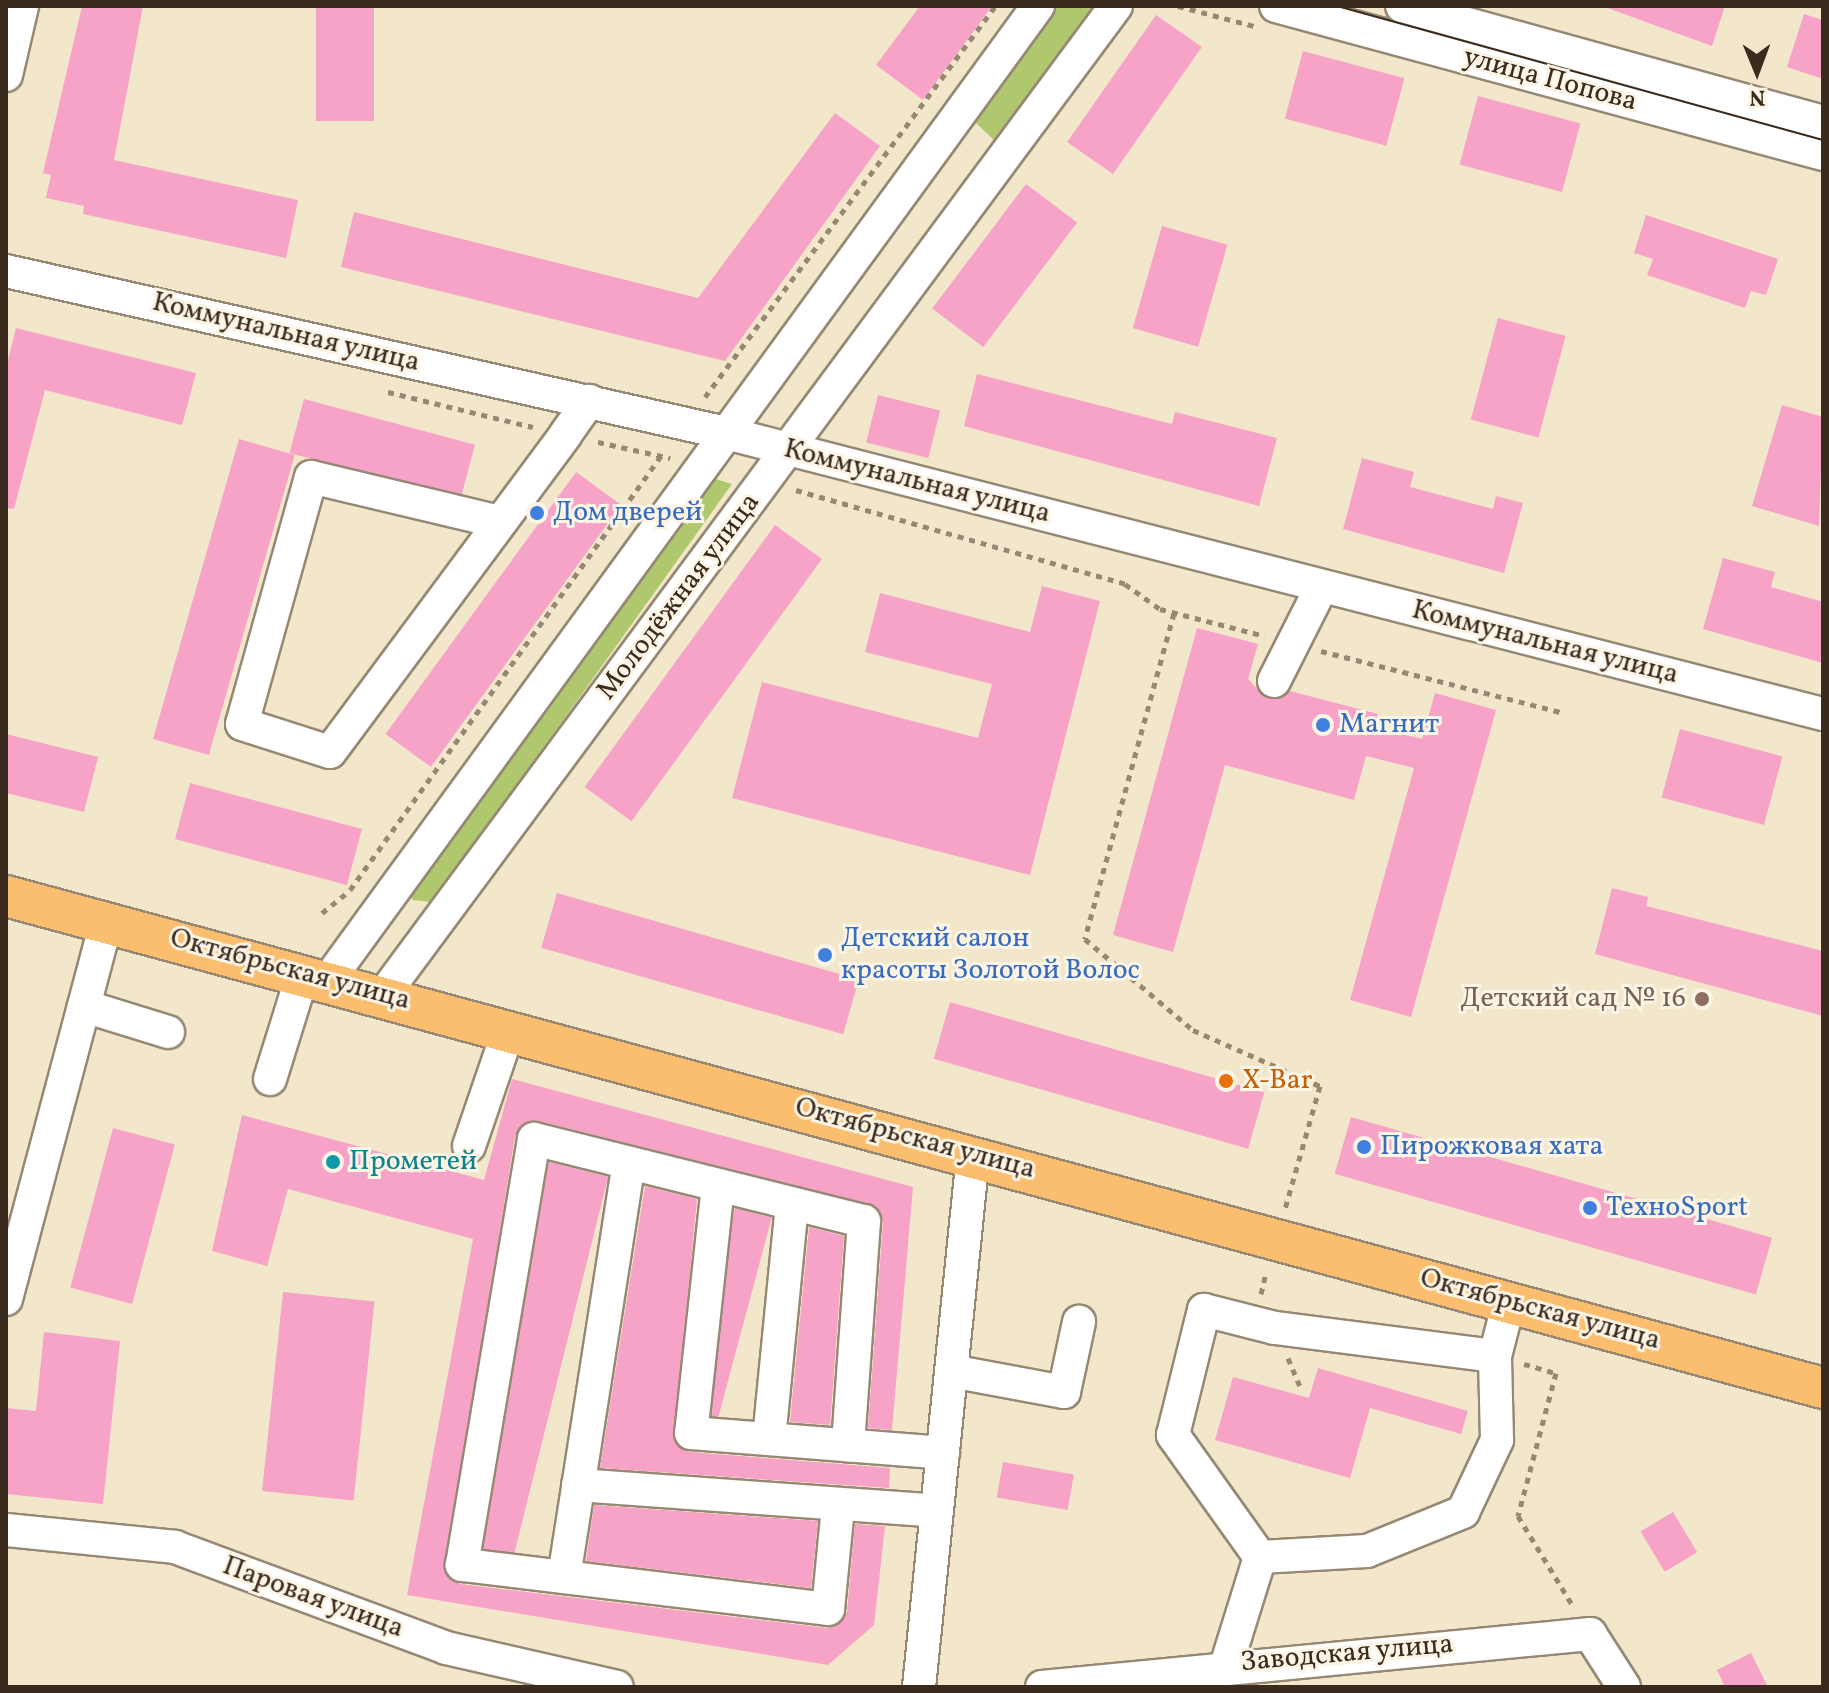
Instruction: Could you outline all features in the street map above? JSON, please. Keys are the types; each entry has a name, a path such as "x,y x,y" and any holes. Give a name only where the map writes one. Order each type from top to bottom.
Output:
{"main road":[{"name":"Октябрьская улица","path":"6,896 384,994 1823,1388"}],"street":[{"path":"6,75 22,6"},
{"name":"Молодёжная улица","path":"270,1079 316,976 726,433 1038,6"},
{"name":"Молодёжная улица","path":"384,994 1116,6"},
{"name":"улица Попова","path":"1276,6 1823,154"},
{"name":"улица Попова","path":"1402,6 1823,122"},
{"name":"Коммунальная улица","path":"6,271 685,423 1823,714"},
{"path":"500,522 311,477 242,724 330,752 500,522 589,401"},
{"path":"1274,681 1322,586"},
{"path":"6,1299 106,923"},
{"path":"84,1006 168,1032"},
{"path":"469,1146 509,1029"},
{"path":"838,1507 828,1609 462,1565 534,1139 864,1221 848,1445"},
{"path":"919,1687 973,1155"},
{"path":"564,1577 629,1163"},
{"path":"718,1186 691,1433 943,1453"},
{"path":"769,1439 792,1204"},
{"path":"1260,1557 1367,1551 1463,1512 1497,1440 1495,1356 1509,1302"},
{"path":"1260,1557 1173,1435 1204,1310 1275,1328 1495,1356"},
{"path":"951,1371 1064,1392 1079,1322"},
{"path":"578,1485 838,1507 937,1511"},
{"name":"Паровая улица","path":"6,1530 175,1547 446,1648 617,1687"},
{"path":"1227,1663 1260,1557"},
{"name":"Заводская улица","path":"1042,1687 1227,1663 1590,1634 1624,1687"}],"path":[{"path":"322,913 350,890 685,423 995,6"},
{"path":"1174,613 1085,939 1193,1030 1320,1086 1260,1292 1300,1386"}],"green space":[{"path":"1052,6 1099,6 996,142 972,119"},
{"path":"709,477 732,484 454,873 431,902 413,900 408,890"}],"building":[{"path":"82,6 143,6 114,160 298,200 286,258 83,214 84,206 46,198 51,175 43,173"},
{"path":"316,6 374,6 374,121 316,121"},
{"path":"920,6 992,6 923,100 876,65"},
{"path":"1602,6 1725,6 1712,46"},
{"path":"1804,14 1823,20 1823,79 1787,67"},
{"path":"1156,15 1202,47 1113,174 1067,142"},
{"path":"1303,51 1404,78 1386,146 1285,119"},
{"path":"1478,96 1580,123 1562,192 1460,165"},
{"path":"835,113 880,146 725,361 341,267 354,212 698,298"},
{"path":"1026,184 1077,223 983,347 932,309"},
{"path":"1646,215 1778,259 1766,295 1751,291 1745,308 1647,275 1653,259 1634,253"},
{"path":"1162,226 1227,245 1198,347 1133,328"},
{"path":"1498,318 1566,336 1538,438 1471,419"},
{"path":"16,328 196,373 182,425 45,390 14,509 6,508 6,368"},
{"path":"977,374 1172,424 1175,412 1277,438 1259,506 964,426"},
{"path":"878,395 940,410 928,458 866,443"},
{"path":"304,399 475,445 460,499 290,453"},
{"path":"1782,405 1823,417 1819,526 1752,506"},
{"path":"239,439 295,455 209,755 153,739"},
{"path":"1362,458 1414,472 1410,487 1493,509 1496,496 1523,503 1504,573 1343,529"},
{"path":"576,472 621,505 431,767 386,734"},
{"path":"775,525 822,559 631,821 585,787"},
{"path":"1723,558 1775,572 1771,587 1823,602 1823,663 1703,629"},
{"path":"1042,586 1100,601 1030,875 732,798 762,682 978,738 992,684 865,652 880,593 1030,632"},
{"path":"1197,628 1258,644 1248,679 1266,698 1290,691 1378,714 1374,726 1422,739 1435,693 1496,710 1411,1017 1350,1000 1414,768 1366,756 1354,800 1225,765 1173,952 1113,935"},
{"path":"1680,729 1782,756 1764,825 1662,798"},
{"path":"6,734 98,757 84,812 6,793"},
{"path":"190,783 362,829 347,885 175,839"},
{"path":"1612,888 1648,897 1646,906 1823,951 1823,1016 1595,954"},
{"path":"557,893 859,980 843,1034 541,948"},
{"path":"950,1002 1264,1092 1248,1149 934,1059"},
{"path":"512,1079 913,1187 892,1430 868,1428 883,1222 876,1206 539,1121 515,1136 445,1573 460,1584 827,1628 847,1612 855,1524 885,1526 874,1625 828,1665 407,1595 473,1239 288,1189 267,1266 212,1251 242,1115 484,1180"},
{"path":"1351,1117 1772,1238 1756,1294 1335,1174"},
{"path":"113,1128 175,1145 132,1304 70,1287"},
{"path":"549,1162 608,1177 513,1557 454,1542"},
{"path":"645,1186 697,1199 674,1442 690,1452 890,1468 889,1488 600,1468"},
{"path":"735,1208 772,1218 718,1420 681,1410"},
{"path":"809,1227 844,1236 830,1425 790,1422"},
{"path":"283,1292 374,1302 354,1501 262,1491"},
{"path":"44,1332 120,1341 103,1504 6,1494 6,1408 36,1411"},
{"path":"1318,1368 1468,1411 1461,1434 1370,1408 1350,1478 1215,1440 1233,1377 1309,1398"},
{"path":"1003,1462 1074,1475 1068,1510 997,1497"},
{"path":"594,1505 818,1521 811,1588 586,1561"},
{"path":"1673,1512 1697,1552 1665,1572 1640,1532"},
{"path":"1751,1653 1768,1687 1725,1687 1717,1670"}],"tram line":[{"path":"1337,6 1823,140"}],"place":[{"name":"Дом дверей","path":"537,513"},
{"name":"Магнит","path":"1323,725"},
{"name":"Детский салон красоты Золотой Волос","path":"825,955"},
{"name":"Детский сад № 16","path":"1702,999"},
{"name":"X-Bar","path":"1226,1081"},
{"name":"Пирожковая хата","path":"1364,1147"},
{"name":"Прометей","path":"333,1162"},
{"name":"ТехноSport","path":"1590,1208"}]}
